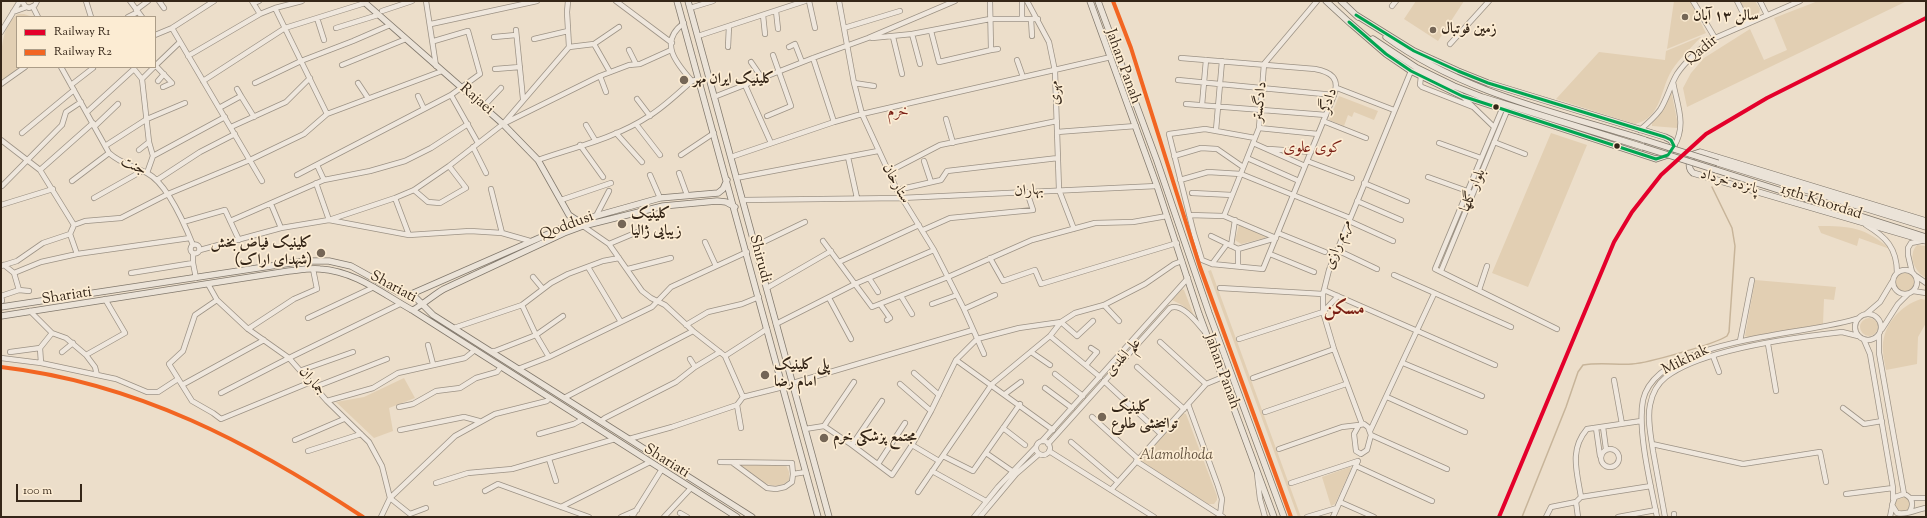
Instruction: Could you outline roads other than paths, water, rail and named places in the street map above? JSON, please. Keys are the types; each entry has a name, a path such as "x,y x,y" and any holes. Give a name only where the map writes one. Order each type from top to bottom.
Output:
{"main road":[{"name":"Shirudi","path":"678,1 768,329 817,517"},
{"name":"Shirudi","path":"688,1 829,517"},
{"name":"Jahan Panah","path":"1090,1 1177,243 1206,333 1274,517"},
{"name":"Jahan Panah","path":"1098,1 1157,160 1224,357 1284,517"},
{"path":"1326,1 1386,54 1411,71 1462,96 1656,159 1664,158 1674,146 1671,140 1488,83 1458,71 1414,50 1356,15 1341,1"},
{"name":"Rajaei","path":"364,2 380,13 390,25 503,124 538,160 569,215"},
{"name":"15th Khordad","path":"1356,15 1420,61 1460,80 1497,94 1926,227"},
{"name":"15th Khordad","path":"1349,22 1416,68 1482,97 1716,170 1925,240"},
{"name":"پانزده خرداد","path":"1925,240 1694,173 1689,167 1692,157 1697,152 1700,152 1926,221"},
{"path":"717,201 722,197 718,193 723,189 727,180"},
{"name":"Qoddusi","path":"409,295 578,221 660,198 718,193"},
{"name":"Qoddusi","path":"412,310 417,309 431,296 564,233 583,226 663,206 717,201 726,202 735,207"},
{"path":"567,225 569,215 578,221"},
{"name":"Shariati","path":"2,304 304,262 329,261 351,266 398,292 415,297 433,314 454,328 752,517"},
{"name":"Shariati","path":"1,316 105,299 313,269 333,270 348,274 374,287 412,310 737,517"},
{"path":"426,288 426,294 431,296"},
{"path":"428,321 428,315 433,314"}],"street":[{"path":"1,32 21,1 27,7"},
{"path":"33,7 37,1"},
{"path":"86,1 91,16"},
{"path":"130,1 141,16"},
{"path":"130,16 148,1"},
{"path":"159,1 164,8"},
{"path":"156,35 172,28 214,1"},
{"path":"259,1 253,2 260,14"},
{"path":"188,56 260,14 275,8 302,1"},
{"path":"336,28 412,1"},
{"path":"426,1 434,41 436,66"},
{"path":"431,24 537,1"},
{"path":"568,1 569,47"},
{"path":"616,1 672,43"},
{"path":"690,8 712,1"},
{"path":"698,36 806,1"},
{"path":"809,1 815,28"},
{"name":"ستارخان","path":"839,1 854,83 862,114 901,198 923,230 934,250 964,309 984,354"},
{"path":"714,97 802,62 868,38 955,1"},
{"path":"990,1 991,50"},
{"path":"1022,1 1022,19"},
{"name":"مهری","path":"1027,1 1049,42 1055,70 1059,190 1074,228"},
{"name":"دادگستر","path":"1224,216 1258,128 1261,110 1264,64 1317,1"},
{"path":"1392,6 1396,1"},
{"path":"1450,44 1489,1"},
{"path":"1693,1 1715,38"},
{"path":"1737,1 1748,23"},
{"path":"1760,1 1767,15"},
{"name":"Qadir","path":"1640,130 1658,112 1672,82 1687,62 1715,38 1800,1"},
{"path":"203,81 285,28 364,2"},
{"path":"13,12 27,7 33,7"},
{"path":"33,7 38,16"},
{"path":"275,8 327,114"},
{"path":"776,11 778,29"},
{"path":"844,28 900,11"},
{"path":"762,15 765,34"},
{"path":"317,18 324,40"},
{"path":"868,38 893,37 990,19 1038,19"},
{"path":"1031,19 1032,36"},
{"path":"684,23 677,28 671,50 675,62 692,81"},
{"path":"254,83 301,61 390,25"},
{"path":"728,46 729,26"},
{"path":"503,124 569,47 594,44 619,27"},
{"path":"172,28 262,181"},
{"path":"931,30 939,62 998,49"},
{"path":"297,175 451,95 460,87 480,74 468,31 434,41"},
{"path":"534,39 568,31"},
{"path":"494,37 516,33 523,99"},
{"path":"912,34 920,64"},
{"path":"893,37 902,74"},
{"path":"342,65 406,39"},
{"path":"156,65 180,42"},
{"path":"594,44 610,72"},
{"path":"789,47 795,44 802,62"},
{"path":"629,50 636,64"},
{"path":"193,253 198,253 200,250 281,228 329,220 396,198 414,190 449,166 503,124 600,76 671,50"},
{"path":"767,116 791,106 773,55"},
{"path":"731,157 862,114 1111,57"},
{"path":"813,58 834,122"},
{"name":"دادگر","path":"1181,58 1323,70 1334,77 1337,88 1263,269 1238,266"},
{"path":"1017,60 1023,77"},
{"path":"1202,105 1206,60"},
{"path":"1216,130 1222,61"},
{"path":"751,62 762,78"},
{"path":"156,67 172,83 163,86"},
{"path":"495,69 520,67"},
{"path":"1,84 24,68"},
{"name":"جنت","path":"62,68 109,154 118,161 145,172 157,180 168,194 194,245"},
{"path":"71,85 95,68"},
{"path":"142,79 153,68"},
{"path":"87,112 134,69 142,79 149,142 153,156"},
{"path":"77,254 70,234 74,225 86,221 121,218 168,194 250,160 304,134 327,114 442,71"},
{"name":"مریم رازی","path":"1360,425 1323,312 1324,292 1329,270 1411,71"},
{"path":"158,81 164,74"},
{"path":"600,76 606,92"},
{"path":"1421,76 1420,85 1422,87 1473,107"},
{"path":"231,128 286,102 310,78"},
{"path":"538,160 616,134 636,124 650,116 692,81 699,79"},
{"path":"1178,80 1334,95"},
{"path":"1672,82 1681,128 1680,137 1674,146"},
{"path":"358,83 368,98"},
{"path":"854,83 874,86"},
{"path":"745,85 771,143"},
{"path":"483,107 501,88"},
{"path":"1337,88 1394,110"},
{"path":"237,89 254,117"},
{"path":"22,133 74,90"},
{"path":"451,95 478,143"},
{"path":"220,108 241,96"},
{"path":"418,96 424,109"},
{"path":"1462,96 1494,127"},
{"path":"637,99 650,116"},
{"path":"1,186 62,125 66,112 81,102"},
{"path":"105,146 147,119 185,103"},
{"path":"40,170 118,104"},
{"path":"1186,104 1326,115"},
{"name":"بلوار گلها","path":"1504,110 1494,142 1441,271 1435,268 1494,127 1504,110"},
{"path":"94,198 145,172 153,156 225,117"},
{"path":"946,119 953,143"},
{"path":"888,172 940,145 1056,121"},
{"path":"1323,122 1366,138"},
{"path":"230,221 324,180 370,171 405,161 431,148 468,124"},
{"path":"636,124 660,154"},
{"path":"586,125 595,140"},
{"path":"1057,132 1136,126"},
{"path":"1258,128 1318,134"},
{"path":"1238,249 1238,266 1212,264 1202,260 1169,134 1205,129 1216,130 1254,141 1266,149 1306,164 1352,178"},
{"path":"681,155 714,133"},
{"path":"157,180 200,152 235,134"},
{"path":"616,134 642,162"},
{"path":"1,140 40,170 74,225"},
{"path":"139,150 149,142"},
{"path":"1494,142 1525,154"},
{"path":"1439,143 1482,158"},
{"path":"580,146 603,177"},
{"path":"473,147 486,173"},
{"path":"1174,156 1201,148 1217,148 1244,167"},
{"path":"1266,149 1311,152"},
{"path":"736,178 878,151"},
{"path":"72,180 109,154"},
{"path":"848,157 857,198"},
{"path":"897,190 941,180 947,171 1058,158"},
{"path":"1247,158 1299,181"},
{"path":"924,161 931,182"},
{"path":"317,165 324,180"},
{"path":"414,190 428,202 440,203 466,188 449,166"},
{"path":"1180,180 1208,172 1241,174 1349,220 1393,241"},
{"path":"679,173 687,195"},
{"path":"650,175 660,198"},
{"path":"1428,176 1473,193"},
{"path":"316,183 329,220"},
{"path":"561,200 611,183"},
{"path":"1364,183 1407,201"},
{"name":"بهاران","path":"743,200 901,198 1157,186"},
{"path":"1,205 53,189"},
{"path":"491,189 502,233"},
{"path":"596,216 609,191"},
{"path":"923,230 950,218 1033,210 1028,192"},
{"path":"1192,193 1232,195"},
{"path":"396,198 409,235"},
{"path":"1357,201 1401,220"},
{"path":"271,204 281,228"},
{"path":"182,222 225,210 239,240"},
{"path":"1189,215 1224,216 1325,252"},
{"path":"823,241 872,307 948,277 1032,240 1095,223 1133,222 1167,216"},
{"path":"329,220 409,235 470,231 502,233 530,241"},
{"path":"1212,264 1229,245 1235,220"},
{"path":"1860,221 1886,240 1895,253 1896,273 1880,302 1859,318 1855,325 1858,336 1864,340 1870,354 1893,488 1890,517"},
{"path":"755,246 805,222"},
{"path":"839,262 919,225"},
{"path":"583,226 609,244 642,291 665,305 693,331 725,356 743,397"},
{"path":"609,244 647,228"},
{"path":"2,265 17,261 43,243 70,234"},
{"path":"1211,236 1238,249 1277,235"},
{"path":"14,273 41,262 77,254 190,238"},
{"path":"1864,340 1872,340 1880,333 1898,304 1913,291 1917,282 1913,273 1908,248 1911,243 1925,240"},
{"path":"705,242 716,266"},
{"path":"990,258 1003,281 1035,270 1041,284 1177,243"},
{"path":"196,278 191,248 194,245 198,246 200,250"},
{"path":"776,324 855,284 934,250"},
{"path":"1337,250 1377,269"},
{"path":"518,369 549,357 652,308 671,287 747,252"},
{"path":"767,288 831,252"},
{"path":"1270,254 1314,272"},
{"path":"454,328 522,305 543,289 568,274 618,258"},
{"path":"628,269 671,258"},
{"path":"918,492 992,384 1050,336 1061,322 1075,313 1104,305 1145,284 1174,264 1182,261"},
{"path":"131,273 193,263"},
{"path":"2,265 14,273 19,290"},
{"path":"1479,290 1487,266"},
{"path":"588,267 621,322"},
{"path":"248,329 294,299 317,289 313,269"},
{"path":"1896,273 1904,270 1913,273 1926,283"},
{"path":"1441,271 1557,329"},
{"path":"1394,276 1511,327"},
{"path":"533,277 543,289"},
{"path":"869,278 878,292"},
{"name":"علم الهدی","path":"1048,444 1188,278"},
{"path":"1740,341 1752,280"},
{"path":"1892,280 1892,284 1896,292 1900,294 1908,294"},
{"name":"جماران","path":"208,284 217,300 248,329 289,358 302,370 327,402 369,442 382,466 390,498"},
{"path":"308,318 374,287"},
{"path":"1220,288 1324,292 1338,296 1418,330 1495,365"},
{"path":"2,304 1,296 19,290 29,291"},
{"path":"1913,291 1926,293"},
{"path":"1333,517 1361,454 1367,450 1370,433 1434,294"},
{"path":"932,304 957,295"},
{"path":"964,309 995,295"},
{"path":"900,296 912,314"},
{"path":"1239,339 1323,312 1338,296"},
{"path":"686,325 708,312 742,304 759,297"},
{"path":"829,298 851,339"},
{"path":"86,355 125,333 105,299"},
{"path":"217,300 195,315 183,351 169,364 192,401 221,419 311,382"},
{"path":"1167,302 1172,307 1182,309 1206,333"},
{"path":"221,393 400,304"},
{"path":"880,304 890,318 886,320"},
{"path":"522,305 536,335 549,357"},
{"path":"1104,305 1119,321"},
{"name":"علم الهدی","path":"1042,442 1083,396 1102,379 1172,307"},
{"path":"30,311 52,333 66,338 86,355 95,367 97,375"},
{"path":"1866,314 1871,314 1878,318 1880,322 1879,353 1904,494"},
{"path":"491,351 495,351 536,335 563,316"},
{"name":"Mikhak","path":"1657,517 1641,421 1642,406 1646,391 1656,376 1663,370 1702,351 1740,341 1826,326 1859,318"},
{"path":"805,429 824,426 892,475 912,445 931,411 956,360 978,339 1019,328 1061,322 1077,336 1093,321"},
{"path":"725,356 768,329"},
{"path":"793,384 974,330"},
{"path":"564,398 693,331"},
{"name":"Mikhak","path":"1665,517 1652,444 1649,417 1653,394 1659,384 1672,374 1713,356 1740,348 1842,332 1858,336"},
{"path":"41,363 40,348 52,333"},
{"path":"1050,336 1102,379 1161,434"},
{"path":"182,385 264,340"},
{"path":"1160,342 1206,384"},
{"path":"62,352 73,343"},
{"path":"1768,344 1776,391"},
{"path":"428,345 433,364"},
{"path":"10,352 40,348"},
{"path":"1086,365 1096,352 1091,348"},
{"path":"1253,378 1334,349"},
{"path":"327,402 373,388 398,373 465,358 475,350"},
{"path":"302,370 353,352"},
{"path":"601,421 676,382 694,367 720,352"},
{"path":"1030,352 1050,365"},
{"path":"1713,356 1719,372"},
{"path":"1,358 41,363 97,375 116,380 147,392 158,392 178,380"},
{"path":"315,387 387,359"},
{"path":"690,359 694,367"},
{"path":"956,360 1020,404 1053,430"},
{"path":"1403,363 1482,396"},
{"path":"399,407 413,404 436,391 460,388 476,378 497,372 501,367"},
{"path":"1137,367 1184,408"},
{"path":"914,373 939,395"},
{"path":"1055,374 1083,396"},
{"path":"1111,490 1206,384 1223,377"},
{"path":"1614,380 1622,424"},
{"path":"824,426 854,382"},
{"path":"1005,394 1021,382"},
{"path":"900,384 931,411"},
{"path":"1265,412 1346,384"},
{"path":"629,439 672,427 737,405 743,397 783,387"},
{"path":"1045,388 1072,408"},
{"path":"1387,397 1465,432"},
{"path":"380,517 390,498 455,436 479,421 495,414 547,401 550,398"},
{"path":"852,445 882,401"},
{"path":"943,456 973,471 1020,404"},
{"path":"1188,404 1222,499 1222,516"},
{"path":"737,405 741,428"},
{"path":"1843,408 1864,424 1882,421"},
{"path":"1880,409 1888,408"},
{"path":"400,430 464,417 479,421"},
{"path":"1092,417 1137,460 1222,516"},
{"path":"295,440 344,419"},
{"path":"539,434 574,424 583,419"},
{"path":"1581,497 1574,460 1576,446 1587,429 1641,421"},
{"path":"878,464 905,423"},
{"path":"1360,425 1355,431 1354,440 1356,451 1361,454"},
{"path":"1279,449 1342,427 1360,425 1367,426 1370,433 1447,469"},
{"path":"1603,427 1606,449"},
{"path":"1003,428 1025,445"},
{"path":"1596,428 1600,456 1602,462 1606,466 1612,467 1618,463 1620,458 1618,452 1613,448 1606,449 1600,456"},
{"path":"308,451 361,434"},
{"path":"436,483 468,473 512,469 615,439"},
{"path":"974,517 1012,471 1036,447 1038,443 1042,442 1048,444 1049,451 1154,517"},
{"path":"1071,442 1118,482"},
{"path":"1652,444 1743,464 1820,452 1826,482"},
{"path":"912,445 939,461"},
{"path":"1036,447 1039,454"},
{"path":"1039,454 1045,455 1049,451"},
{"path":"986,453 1012,471"},
{"path":"980,517 1016,474 1039,454"},
{"path":"548,459 556,481"},
{"path":"561,507 650,462"},
{"path":"720,462 792,463 792,482 785,487 776,489 767,488 733,463"},
{"path":"1291,483 1357,463 1432,500"},
{"path":"1257,468 1260,499 1265,517"},
{"path":"632,517 662,469"},
{"path":"932,471 986,501"},
{"path":"793,474 806,472"},
{"path":"485,491 498,484 582,516 589,517"},
{"path":"1546,517 1551,506 1576,502 1581,497 1651,486"},
{"path":"664,517 691,488"},
{"path":"1846,494 1893,488"},
{"path":"1893,499 1898,495 1904,494 1910,498 1913,504 1910,511"},
{"path":"390,498 410,514 426,508"},
{"path":"1910,498 1926,498"},
{"path":"1340,502 1374,517"},
{"path":"1576,502 1578,517"},
{"path":"1892,505 1897,513 1903,516 1910,511 1926,508"},
{"path":"1307,517 1337,508"},
{"path":"621,517 637,510"},
{"path":"1618,517 1656,510"},
{"path":"680,513 687,517"}],"waterway":[{"path":"1522,517 1566,407 1578,372 1583,365 1640,363 1696,348 1727,336 1729,332 1735,246 1732,228 1712,187"}],"railway":[{"path":"1113,1 1131,48 1200,267 1291,517"}],"rail line":[{"name":"R2","path":"1113,1 1131,48 1200,267 1291,517"},
{"name":"R1","path":"1499,517 1614,242 1632,212 1661,175 1706,134 1767,98 1926,18"},
{"name":"R2","path":"1,367 51,375 99,387 146,402 191,420 235,441 278,465 363,517"}],"place":[{"name":"سالن ۱۳ آبان","path":"1685,17"},
{"name":"زمین فوتبال","path":"1433,30"},
{"name":"کلینیک ایران مهر","path":"684,80"},
{"name":"کلینیک زیبایی ژالیا","path":"622,224"},
{"name":"کلینیک فیاض بخش (شهدای اراک)","path":"321,253"},
{"name":"پلی کلینیک امام رضا","path":"765,375"},
{"name":"کلینیک توانبخشی طلوع","path":"1102,417"},
{"name":"مجتمع پزشکی خرم","path":"824,438"}],"district":[{"name":"خرم","path":"898,113"},
{"name":"کوی علوی","path":"1313,149"},
{"name":"مسکن","path":"1344,311"}],"park label":[{"name":"Alamolhoda","path":"1176,456"}]}
